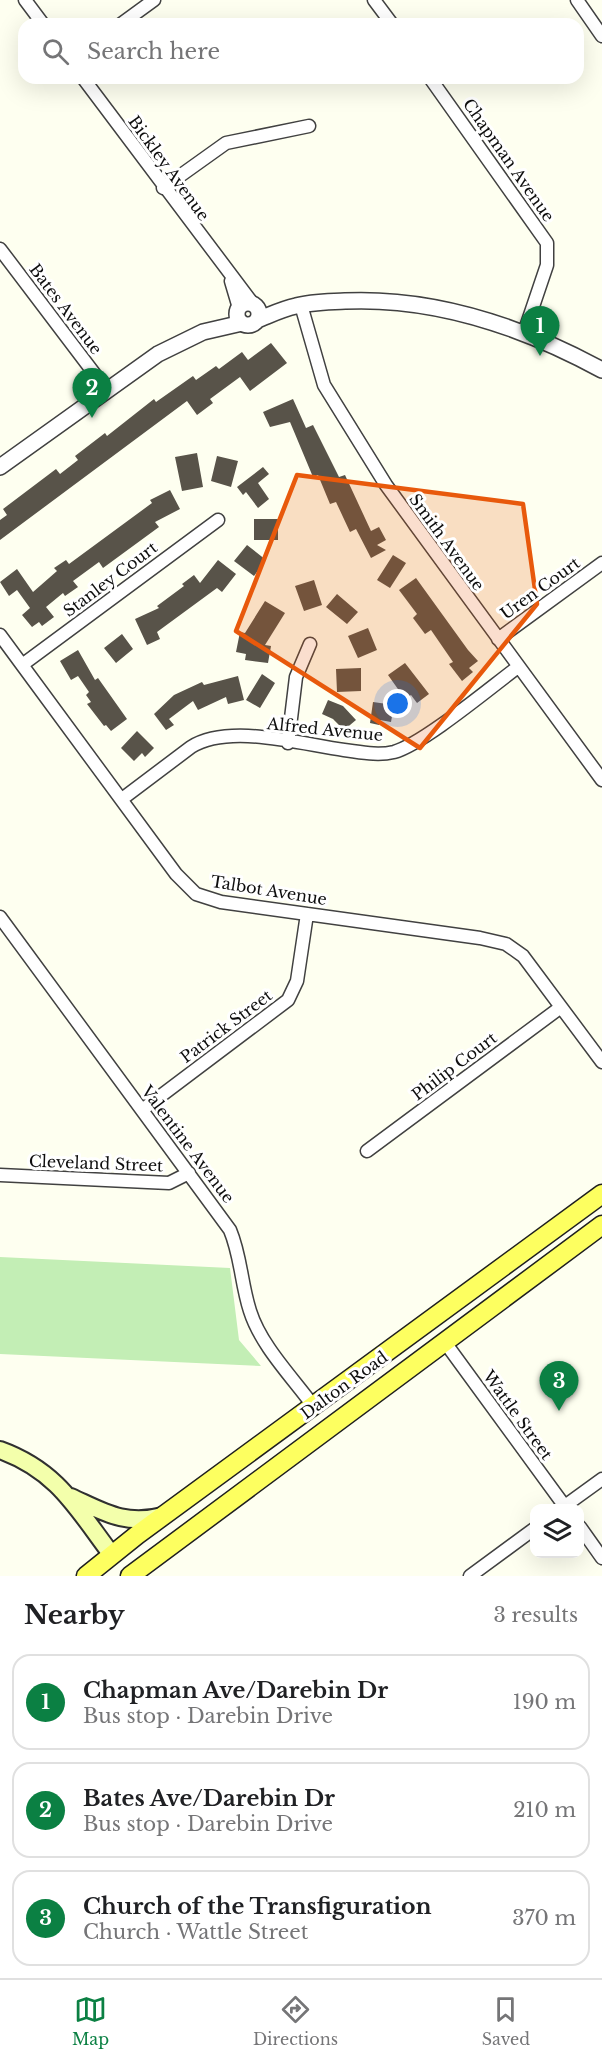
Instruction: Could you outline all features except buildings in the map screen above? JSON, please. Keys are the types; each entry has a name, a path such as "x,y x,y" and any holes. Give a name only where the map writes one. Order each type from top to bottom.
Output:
{"main road":[{"name":"Dalton Road","path":"86,1576 165,1515 602,1194"},
{"name":"Dalton Road","path":"130,1576 602,1225"},
{"path":"0,1450 43,1472 70,1496 130,1576"},
{"path":"70,1496 116,1517 135,1521 165,1515"}],"street":[{"path":"25,0 38,18"},
{"path":"129,18 154,0"},
{"path":"374,0 388,18"},
{"path":"576,0 602,36"},
{"name":"Bickley Avenue","path":"87,84 230,277 247,312"},
{"name":"Chapman Avenue","path":"434,84 547,243 547,265 524,333"},
{"path":"163,188 226,143 309,126"},
{"name":"Bates Avenue","path":"1,252 106,389"},
{"path":"0,467 158,354 247,312 362,300 412,303 467,314 524,333 602,370"},
{"name":"Smith Avenue","path":"297,305 328,392 407,517 600,775"},
{"path":"565,353 602,381"},
{"name":"Stanley Court","path":"22,665 218,520"},
{"name":"Uren Court","path":"498,639 602,563"},
{"name":"Talbot Avenue","path":"0,635 176,874 196,894 221,902 506,944 523,956 602,1062"},
{"path":"288,742 296,677 310,644"},
{"name":"Alfred Avenue","path":"122,799 201,741 237,735 366,753 396,751 424,736 518,666"},
{"name":"Patrick Street","path":"142,1110 288,1000 297,981 307,914"},
{"name":"Valentine Avenue","path":"0,917 230,1230 241,1262 246,1296 256,1325 314,1407"},
{"name":"Philip Court","path":"367,1151 561,1007"},
{"name":"Cleveland Street","path":"0,1175 169,1183 189,1173"},
{"name":"Wattle Street","path":"444,1341 561,1504"},
{"path":"569,1504 602,1479"},
{"path":"470,1576 530,1532"},
{"path":"584,1534 602,1558"}],"highlighted area":[{"path":"297,475 523,504 537,604 420,748 236,631"}],"green space":[{"path":"0,1257 230,1268 239,1340 261,1366 0,1354"}],"place":[{"name":"Chapman Ave/Darebin Dr","path":"540,356"},
{"name":"Bates Ave/Darebin Dr","path":"92,418"},
{"name":"Church of the Transfiguration","path":"559,1411"}]}
